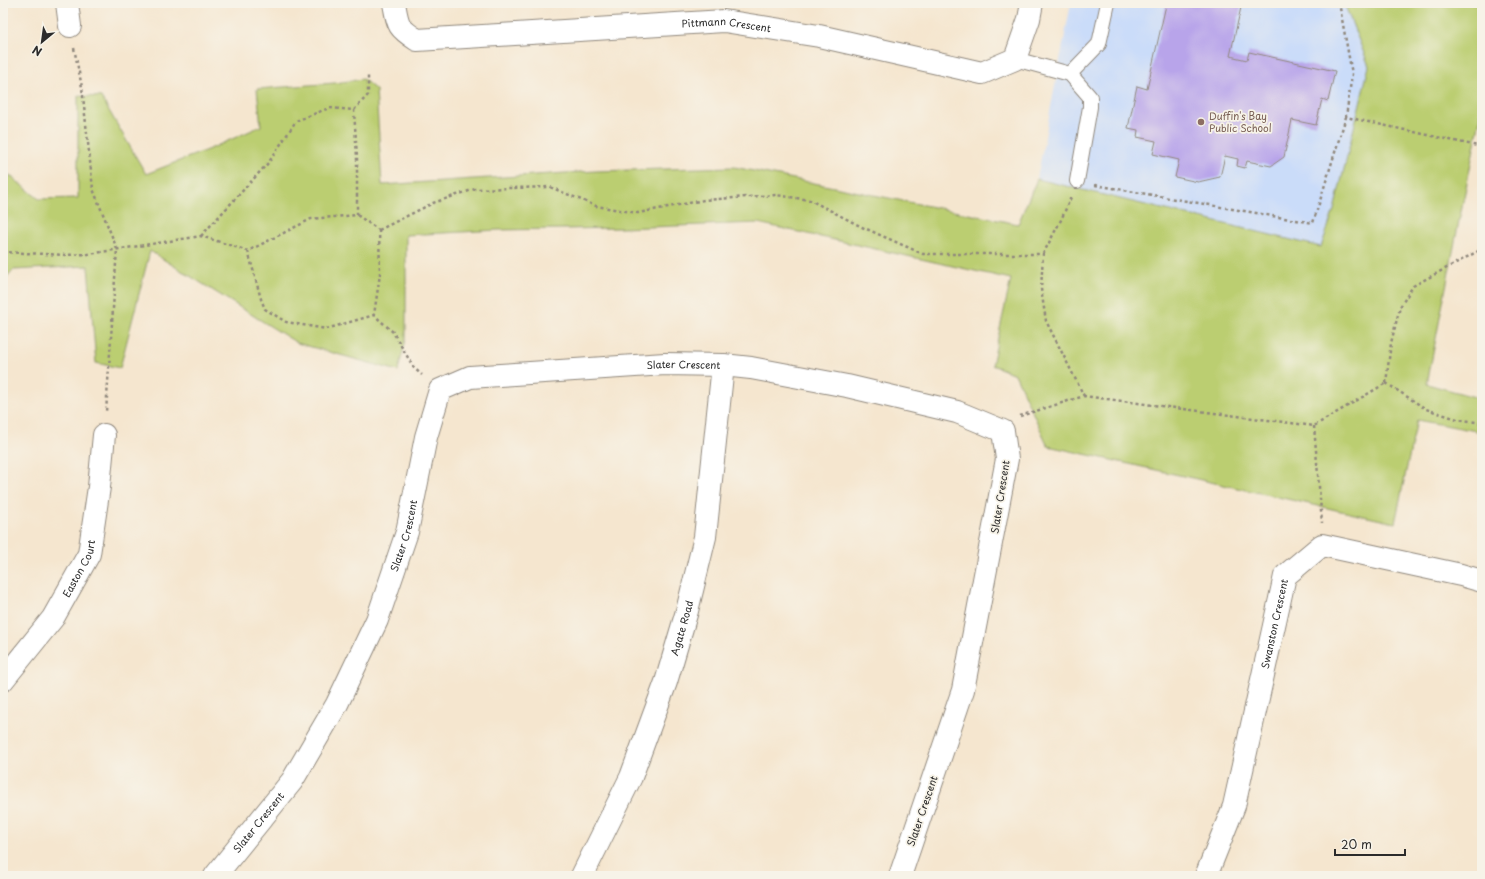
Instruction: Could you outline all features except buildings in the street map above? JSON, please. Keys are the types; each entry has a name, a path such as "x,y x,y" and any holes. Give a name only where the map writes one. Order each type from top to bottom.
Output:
{"street":[{"path":"67,3 70,26"},
{"name":"Pittmann Crescent","path":"394,3 398,22 403,30 417,40 724,21 819,36 982,73 1015,60"},
{"path":"1015,60 1029,19 1032,3"},
{"name":"Slater Crescent","path":"216,876 292,781 337,704 377,620 407,532 426,437 440,390 470,377 665,364 723,365 751,368 847,386 957,412 1003,431 1007,459 963,690 900,876"},
{"name":"Agate Road","path":"582,876 631,777 666,682 687,610 705,537 723,365"},
{"name":"Easton Court","path":"3,680 53,618 89,554 99,487 104,435"},
{"path":"1322,545 1482,581"},
{"name":"Swanston Crescent","path":"1206,876 1234,806 1284,576 1322,545"}],"lane":[{"path":"1070,74 1099,44 1108,3"},
{"path":"1015,60 1070,74 1090,97 1090,107 1077,182"}],"path":[{"path":"1084,396 1046,321 1041,289 1043,254 1061,220 1077,182 1313,223 1346,117 1352,74 1340,8 1337,3"},
{"path":"70,26 82,87 93,189 118,249 104,435"},
{"path":"357,215 357,157 354,110 368,94 368,76"},
{"path":"201,236 269,162 296,121 329,108 354,110"},
{"path":"1346,117 1482,146"},
{"path":"379,230 433,203 475,189 550,187 596,206 638,213 704,200 776,194 810,200 862,227 923,254 1043,254"},
{"path":"3,252 66,255 89,254 201,236 248,251 311,219 357,215 379,230"},
{"path":"374,315 380,274 379,230"},
{"path":"1386,383 1391,343 1400,307 1413,286 1482,249"},
{"path":"248,251 265,309 286,322 326,329 374,315"},
{"path":"374,315 393,332 414,368 440,390"},
{"path":"1386,383 1426,409 1457,419 1482,422"},
{"path":"1003,431 1016,417 1084,396 1314,426 1386,383"},
{"path":"1314,426 1322,514 1322,545"}],"shaded area":[{"name":"Duffin's Bay Public School","path":"1071,3 1344,3 1369,66 1334,210 1321,247 1037,179"}],"green space":[{"path":"1344,3 1482,3 1482,110 1427,384 1482,399 1482,432 1417,420 1395,523 1048,446 1015,374 992,365 1011,279 758,223 622,228 498,230 406,235 406,339 398,371 297,343 150,251 120,368 96,363 88,266 13,270 3,281 3,170 39,199 78,198 78,96 101,97 146,174 212,148 261,126 257,89 335,83 363,79 376,90 382,185 596,171 734,167 1018,224 1037,179 1321,247 1334,210 1369,66"}],"place":[{"name":"Duffin's Bay Public School","path":"1201,122"}]}
